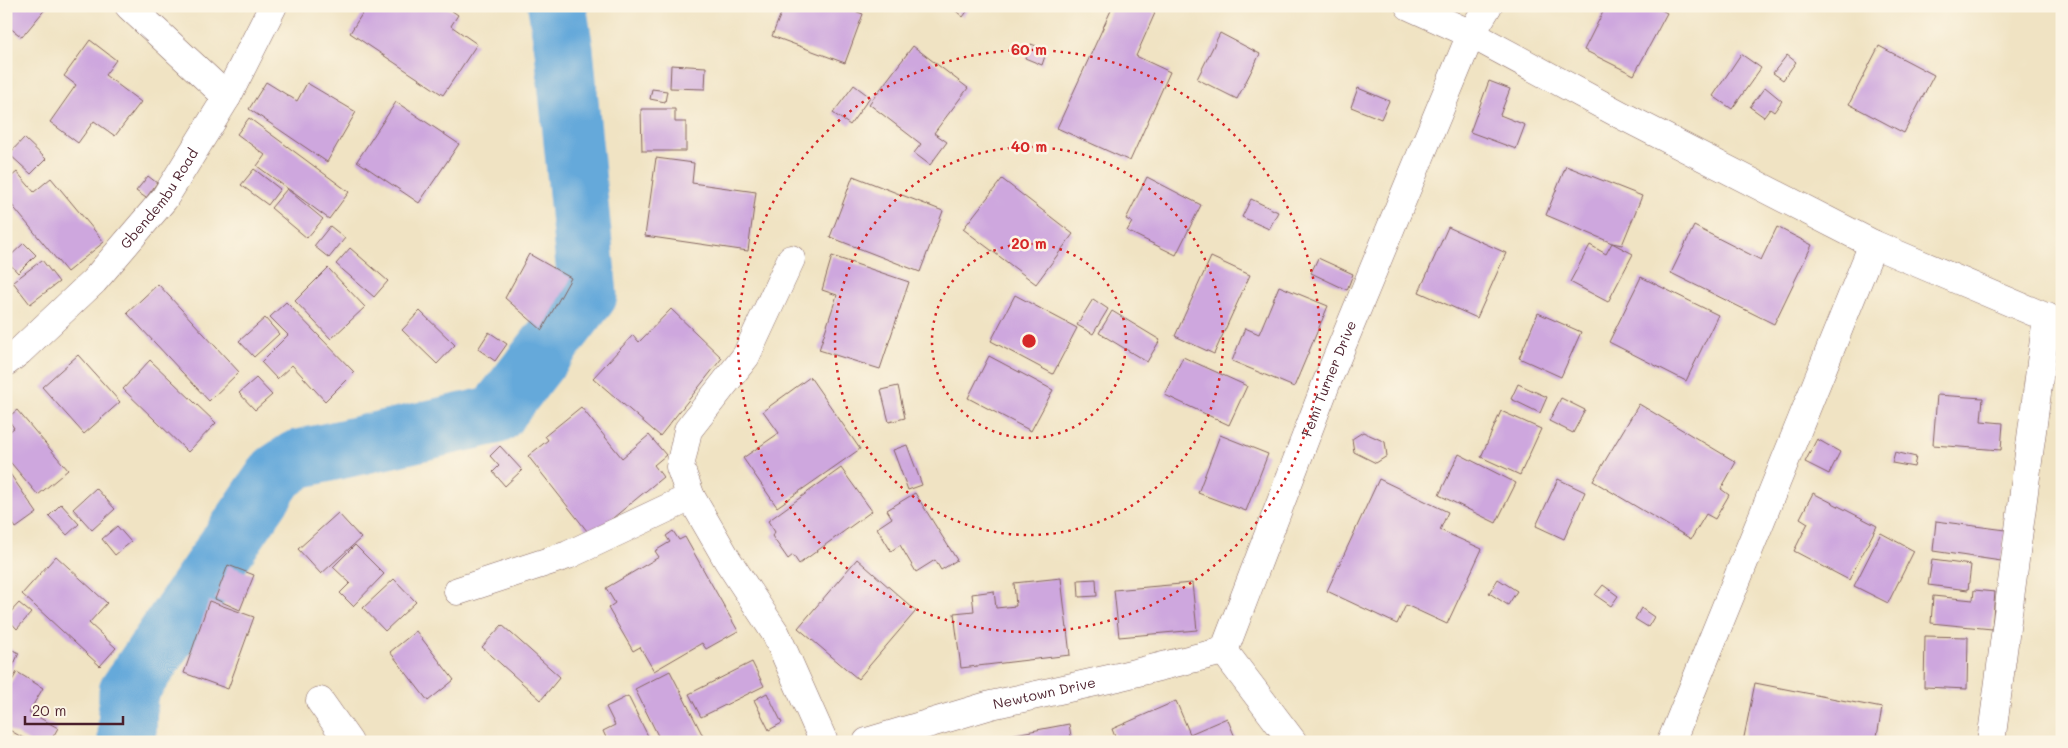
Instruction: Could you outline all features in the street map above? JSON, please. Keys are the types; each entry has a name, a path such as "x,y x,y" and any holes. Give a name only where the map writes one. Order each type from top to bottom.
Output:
{"street":[{"path":"129,6 227,97"},
{"name":"Gbendembu Road","path":"6,362 94,281 164,199 227,97 273,6"},
{"path":"1409,6 1471,34 1630,119 1873,244 2054,320 1991,742"},
{"name":"Femi Turner Drive","path":"1224,651 1326,384 1471,34 1488,6"},
{"path":"1671,742 1873,244"},
{"path":"790,258 777,291 746,356 688,430 680,467 691,497 728,561 776,634 824,742"},
{"path":"458,591 568,555 691,497"},
{"path":"1224,651 1292,742"},
{"name":"Newtown Drive","path":"867,742 991,704 1118,677 1224,651"},
{"path":"320,701 349,742"}],"building":[{"path":"8,6 47,7 22,37 6,25"},
{"path":"367,6 445,6 458,15 451,26 477,44 443,95 350,33"},
{"path":"784,6 841,6 863,14 845,63 772,36"},
{"path":"950,6 971,6 963,17"},
{"path":"1113,6 1139,6 1155,13 1136,56 1170,72 1130,161 1057,128"},
{"path":"1606,6 1654,6 1667,13 1634,75 1584,50"},
{"path":"1220,33 1260,54 1237,99 1197,79"},
{"path":"90,40 116,60 105,75 141,102 115,136 94,121 78,143 50,122 76,85 64,76"},
{"path":"1031,44 1047,50 1042,65 1025,58"},
{"path":"913,46 968,88 934,133 947,142 930,165 914,153 921,144 869,104"},
{"path":"1879,46 1934,75 1904,133 1849,104"},
{"path":"1741,54 1761,68 1732,109 1713,96"},
{"path":"1787,55 1796,62 1783,80 1773,73"},
{"path":"671,65 706,67 705,89 670,88"},
{"path":"1489,81 1510,89 1500,115 1525,125 1516,149 1470,132"},
{"path":"266,82 297,101 307,83 356,112 327,162 249,109"},
{"path":"854,85 870,97 850,125 833,113"},
{"path":"1765,87 1782,101 1774,112 1770,109 1764,117 1750,107"},
{"path":"1358,88 1389,101 1381,119 1351,107"},
{"path":"652,89 667,91 665,102 650,99"},
{"path":"396,102 459,144 419,203 357,161"},
{"path":"641,109 675,109 675,122 686,122 686,151 642,151"},
{"path":"249,118 349,192 329,219 257,166 265,155 237,134"},
{"path":"24,138 46,159 31,174 9,154"},
{"path":"656,158 694,163 692,183 756,192 748,251 645,236"},
{"path":"1566,166 1642,196 1622,245 1612,243 1546,215"},
{"path":"254,169 280,189 268,205 241,185"},
{"path":"17,172 34,192 51,178 104,242 67,272 6,198 6,181"},
{"path":"148,176 157,183 146,198 136,191"},
{"path":"853,176 943,211 920,272 830,237"},
{"path":"1147,177 1201,205 1176,255 1127,231 1132,222 1126,219"},
{"path":"1002,179 1073,234 1036,284 963,229"},
{"path":"287,189 323,219 307,238 271,208"},
{"path":"1251,199 1278,212 1269,229 1242,217"},
{"path":"330,226 345,238 329,258 314,246"},
{"path":"1694,226 1761,260 1777,227 1812,245 1774,324 1671,273"},
{"path":"1448,227 1506,253 1477,318 1419,292"},
{"path":"24,243 36,255 18,273 6,260"},
{"path":"1612,243 1633,254 1608,302 1570,282 1590,245 1606,254"},
{"path":"350,248 388,281 374,297 336,264"},
{"path":"529,254 571,278 542,330 505,298"},
{"path":"832,256 909,282 880,369 819,350 837,295 822,290"},
{"path":"1211,257 1250,275 1214,354 1175,336"},
{"path":"1318,258 1353,274 1347,290 1311,273"},
{"path":"42,260 59,282 30,304 13,282"},
{"path":"328,268 365,307 331,339 295,301"},
{"path":"1641,277 1718,315 1686,381 1609,342"},
{"path":"158,284 239,372 209,401 127,313"},
{"path":"1279,286 1328,306 1294,387 1232,361 1245,328 1259,334"},
{"path":"1015,295 1077,328 1053,374 991,341"},
{"path":"1093,299 1108,309 1093,334 1077,325"},
{"path":"286,302 354,372 325,401 292,365 277,379 261,362 288,335 270,317"},
{"path":"671,309 722,358 660,436 593,378 633,335 639,342"},
{"path":"420,311 455,345 437,364 402,330"},
{"path":"1112,311 1160,340 1147,362 1099,333"},
{"path":"1538,313 1581,332 1561,377 1519,358"},
{"path":"265,318 279,334 254,357 239,341"},
{"path":"489,332 507,344 495,361 478,349"},
{"path":"78,355 120,402 84,434 42,387"},
{"path":"989,356 1053,390 1031,431 968,398"},
{"path":"1183,357 1247,386 1229,425 1165,395"},
{"path":"150,360 216,423 188,452 123,389"},
{"path":"810,377 860,449 777,507 743,458 779,433 763,411"},
{"path":"256,378 272,395 255,410 239,393"},
{"path":"1518,384 1547,397 1540,413 1511,399"},
{"path":"898,386 905,418 889,422 881,390"},
{"path":"1937,395 1983,398 1981,421 2003,423 2001,450 1933,445"},
{"path":"1561,398 1585,410 1573,433 1549,421"},
{"path":"1639,404 1736,462 1721,489 1729,495 1715,519 1706,514 1691,539 1593,481"},
{"path":"581,407 622,458 649,435 666,455 654,465 663,477 591,536 528,456 548,440 545,436"},
{"path":"17,410 68,470 38,495 6,457 6,434 14,428 7,418"},
{"path":"1501,411 1541,429 1520,475 1481,457"},
{"path":"1363,432 1385,442 1387,456 1376,463 1354,452 1352,439"},
{"path":"1220,435 1268,454 1246,511 1198,493"},
{"path":"1817,439 1840,452 1829,474 1805,462"},
{"path":"907,445 922,485 908,490 893,450"},
{"path":"500,446 522,470 505,486 493,472 499,466 490,456"},
{"path":"1895,452 1916,457 1914,467 1892,463"},
{"path":"1459,454 1516,483 1496,523 1439,495"},
{"path":"6,468 37,513 16,528 6,513"},
{"path":"841,468 872,511 799,564 793,555 788,559 772,536 775,532 768,521"},
{"path":"1379,479 1448,512 1440,530 1482,549 1447,624 1406,605 1397,624 1327,591"},
{"path":"1558,479 1585,492 1564,539 1536,526"},
{"path":"96,488 115,509 92,530 73,509"},
{"path":"915,493 957,560 941,570 935,560 916,572 900,545 891,551 877,528 892,518 887,510"},
{"path":"1813,493 1877,526 1849,580 1794,551 1808,523 1800,518"},
{"path":"61,504 79,524 67,535 49,516"},
{"path":"338,513 361,538 321,574 298,549"},
{"path":"1936,521 2006,530 2001,561 1933,551"},
{"path":"117,526 131,542 115,555 102,539"},
{"path":"673,531 679,540 685,537 738,631 706,649 702,643 654,671 640,647 633,651 608,608 615,603 606,588 659,557 655,551 670,542 666,536"},
{"path":"1881,533 1914,551 1888,603 1854,586"},
{"path":"355,545 384,574 353,606 340,593 350,583 333,567"},
{"path":"56,556 107,603 89,623 116,648 100,666 22,594"},
{"path":"857,559 916,611 858,679 798,628"},
{"path":"1932,560 1971,565 1968,590 1928,585"},
{"path":"228,565 254,575 240,610 215,599"},
{"path":"1061,578 1070,655 961,668 954,613 974,611 972,594 994,591 996,608 1016,606 1014,583"},
{"path":"394,579 416,602 385,631 363,608"},
{"path":"1096,579 1097,596 1079,597 1078,580"},
{"path":"1498,579 1517,591 1508,605 1489,593"},
{"path":"1192,583 1197,630 1119,637 1114,590"},
{"path":"1603,585 1618,596 1611,606 1595,595"},
{"path":"1974,590 1995,592 1992,629 1931,623 1933,596 1973,600"},
{"path":"209,601 254,617 228,689 184,673"},
{"path":"19,603 31,613 17,629 6,617"},
{"path":"1641,608 1654,617 1648,627 1635,619"},
{"path":"502,625 560,677 541,700 482,647"},
{"path":"416,631 454,680 428,701 390,652"},
{"path":"1925,636 1968,637 1967,689 1924,687"},
{"path":"6,647 19,653 6,681"},
{"path":"752,662 764,686 701,717 689,694"},
{"path":"670,671 706,742 661,742 635,689"},
{"path":"17,672 43,688 29,712 58,728 50,742 30,742 6,728 6,691"},
{"path":"1755,683 1882,708 1876,742 1743,742"},
{"path":"767,693 782,723 769,730 754,700"},
{"path":"628,696 651,742 608,742 603,731 615,725 606,707"},
{"path":"1176,701 1190,734 1227,718 1237,742 1117,742 1112,729"},
{"path":"1069,724 1072,742 1011,742 1010,735"}],"waterway":[{"path":"127,742 128,692 277,473 298,459 495,415 588,295 564,50 557,6"}]}
